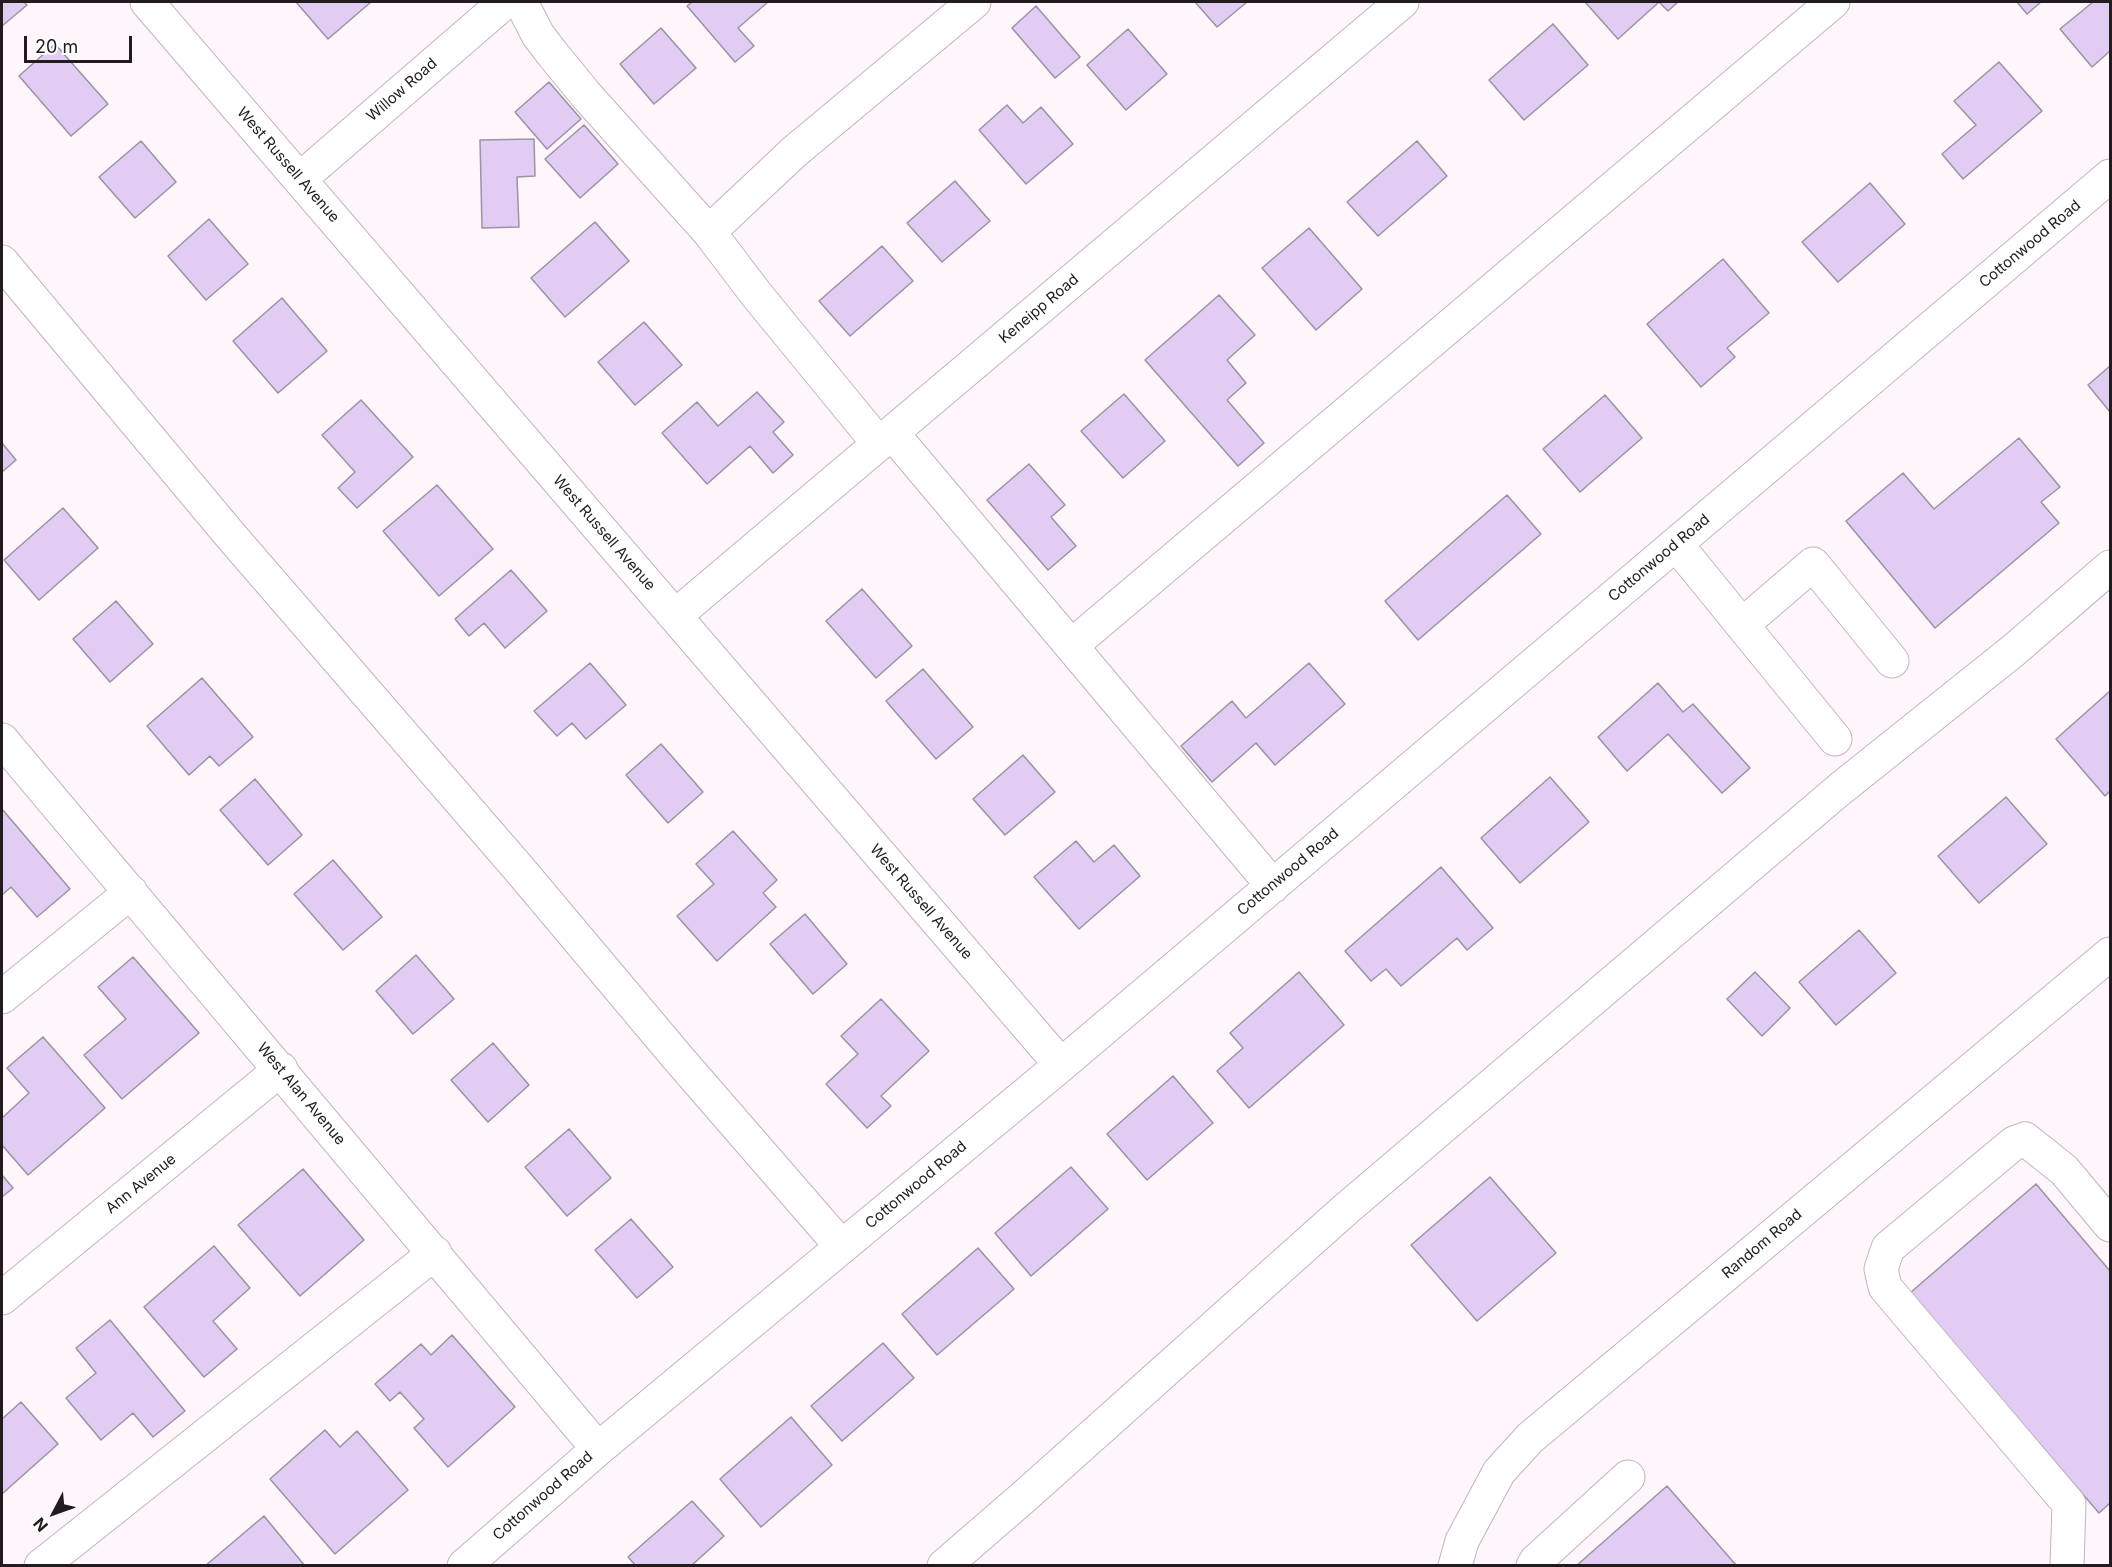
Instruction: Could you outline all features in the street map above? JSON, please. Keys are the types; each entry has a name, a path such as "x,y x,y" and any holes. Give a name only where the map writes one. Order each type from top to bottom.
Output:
{"street":[{"name":"West Russell Avenue","path":"147,2 1061,1065"},
{"path":"709,232 794,152 974,2"},
{"name":"Keneipp Road","path":"675,616 1402,2"},
{"path":"1071,646 1833,2"},
{"name":"Willow Road","path":"300,179 505,3"},
{"path":"505,3 538,35 586,95 709,232 756,294 1071,646 1273,886"},
{"name":"Cottonwood Road","path":"464,1566 598,1449 1061,1065 2110,176"},
{"path":"2,262 231,536 842,1247"},
{"path":"1676,544 1835,739"},
{"path":"1742,625 1814,564 1892,661"},
{"path":"944,1566 1035,1488 1355,1201 1814,811 2014,650 2110,567"},
{"name":"West Alan Avenue","path":"2,740 281,1069 598,1449"},
{"path":"2,997 131,892"},
{"name":"Random Road","path":"1455,1566 1462,1541 1499,1472 1530,1438 2110,954"},
{"name":"Ann Avenue","path":"2,1298 281,1069"},
{"path":"2067,1566 2069,1504 1886,1287 1881,1269 1888,1248 2014,1143 2025,1139 2064,1170 2110,1225"},
{"path":"41,1566 435,1253"},
{"path":"1533,1566 1628,1477"}],"building":[{"path":"2,2 24,2 27,5 2,26"},
{"path":"296,2 371,2 328,39"},
{"path":"692,2 768,2 738,28 754,46 735,62 687,6"},
{"path":"1195,2 1247,2 1217,27"},
{"path":"1585,2 1659,2 1618,39"},
{"path":"1659,2 1678,2 1668,11"},
{"path":"2017,2 2041,2 2027,14"},
{"path":"2093,2 2110,2 2110,51 2092,67 2060,29"},
{"path":"1036,6 1080,57 1055,78 1012,28"},
{"path":"1553,24 1588,65 1524,120 1489,80"},
{"path":"661,28 696,68 654,104 620,64"},
{"path":"1128,29 1167,74 1126,110 1087,65"},
{"path":"55,44 108,104 71,136 19,76"},
{"path":"1999,62 2042,111 1963,179 1942,154 1976,125 1954,101"},
{"path":"549,82 581,119 547,149 515,112"},
{"path":"1007,105 1023,123 1041,107 1073,144 1026,184 979,130"},
{"path":"584,125 618,164 580,198 545,159"},
{"path":"534,139 535,176 517,177 519,227 482,228 480,140"},
{"path":"141,141 176,182 135,218 99,177"},
{"path":"1417,141 1447,176 1378,236 1347,202"},
{"path":"955,181 990,221 942,262 907,223"},
{"path":"1870,183 1905,224 1838,282 1802,242"},
{"path":"209,219 248,264 206,300 168,256"},
{"path":"595,222 629,261 565,317 531,278"},
{"path":"1309,228 1362,289 1316,330 1262,268"},
{"path":"882,246 913,281 850,336 819,301"},
{"path":"1723,259 1769,313 1727,348 1735,357 1701,387 1647,324"},
{"path":"1219,295 1255,335 1227,360 1246,383 1227,400 1264,443 1238,466 1145,360"},
{"path":"282,298 327,351 278,393 233,341"},
{"path":"644,322 682,365 635,405 598,362"},
{"path":"2110,366 2110,412 2088,385"},
{"path":"757,392 784,422 773,432 793,455 773,473 750,446 707,484 662,433 697,402 718,426"},
{"path":"1124,394 1165,441 1123,478 1081,431"},
{"path":"1605,395 1642,438 1580,492 1543,449"},
{"path":"361,400 413,457 357,508 338,488 355,472 322,435"},
{"path":"2019,438 2060,487 2041,502 2059,523 1935,628 1846,521 1903,473 1934,509"},
{"path":"2,443 16,460 2,472"},
{"path":"1029,464 1065,505 1051,517 1076,546 1048,570 987,500"},
{"path":"437,485 493,549 439,596 383,531"},
{"path":"1507,495 1541,534 1418,640 1385,601"},
{"path":"63,508 98,548 39,600 4,560"},
{"path":"511,570 547,611 505,648 484,623 469,636 455,619"},
{"path":"862,589 912,646 876,678 826,621"},
{"path":"116,601 153,644 110,682 73,639"},
{"path":"590,663 626,705 586,739 572,723 557,736 534,711"},
{"path":"1309,663 1345,704 1275,765 1256,743 1212,782 1181,746 1232,701 1246,718"},
{"path":"923,669 973,727 936,759 886,701"},
{"path":"202,678 253,737 219,766 210,756 189,775 147,726"},
{"path":"1658,683 1683,712 1693,704 1750,768 1722,793 1668,734 1627,771 1598,737"},
{"path":"2110,691 2110,791 2105,796 2056,739"},
{"path":"661,744 703,792 668,823 626,775"},
{"path":"1023,755 1055,792 1005,835 973,799"},
{"path":"1550,777 1589,822 1520,883 1481,838"},
{"path":"255,779 302,835 268,865 220,810"},
{"path":"2006,797 2047,844 1979,903 1938,856"},
{"path":"2,809 70,889 37,917 11,887 2,895"},
{"path":"733,831 777,880 763,893 776,907 717,961 677,916 714,884 696,864"},
{"path":"1076,841 1094,862 1114,845 1140,876 1079,929 1034,877"},
{"path":"333,860 382,917 343,950 294,894"},
{"path":"1441,867 1493,928 1467,950 1457,938 1401,986 1386,969 1371,981 1345,951"},
{"path":"805,914 847,964 813,994 770,944"},
{"path":"1859,930 1896,973 1836,1025 1799,982"},
{"path":"416,955 454,999 413,1034 376,991"},
{"path":"133,957 199,1033 122,1099 84,1055 126,1019 98,987"},
{"path":"1299,972 1344,1025 1249,1108 1217,1071 1243,1048 1230,1033"},
{"path":"1755,972 1790,1008 1762,1036 1727,999"},
{"path":"881,999 929,1051 881,1096 891,1106 867,1128 826,1084 858,1054 841,1036"},
{"path":"43,1037 105,1108 28,1175 2,1145 2,1118 29,1093 7,1068"},
{"path":"493,1043 529,1085 488,1122 451,1080"},
{"path":"1173,1076 1213,1123 1147,1180 1107,1134"},
{"path":"569,1129 611,1178 567,1216 525,1167"},
{"path":"1071,1167 1108,1209 1031,1276 995,1233"},
{"path":"303,1169 364,1240 300,1296 238,1225"},
{"path":"2,1175 13,1188 2,1197"},
{"path":"1490,1177 1556,1253 1477,1321 1411,1245"},
{"path":"2036,1184 2110,1271 2110,1503 2099,1513 1910,1293"},
{"path":"631,1219 673,1267 637,1298 595,1250"},
{"path":"214,1246 250,1288 213,1321 237,1349 204,1377 144,1307"},
{"path":"978,1248 1014,1289 937,1355 902,1314"},
{"path":"110,1320 185,1411 153,1437 133,1413 101,1440 66,1398 96,1373 76,1348"},
{"path":"452,1335 515,1407 448,1467 414,1428 424,1419 400,1392 390,1401 375,1384 421,1344 431,1355"},
{"path":"883,1343 914,1378 842,1441 811,1406"},
{"path":"21,1402 58,1444 2,1494 2,1419"},
{"path":"791,1417 832,1465 761,1527 720,1479"},
{"path":"325,1430 340,1447 357,1431 408,1490 335,1554 270,1479"},
{"path":"1667,1486 1736,1565 1576,1566"},
{"path":"692,1501 724,1536 691,1566 636,1566 628,1557"},
{"path":"264,1516 305,1566 205,1566"}]}
